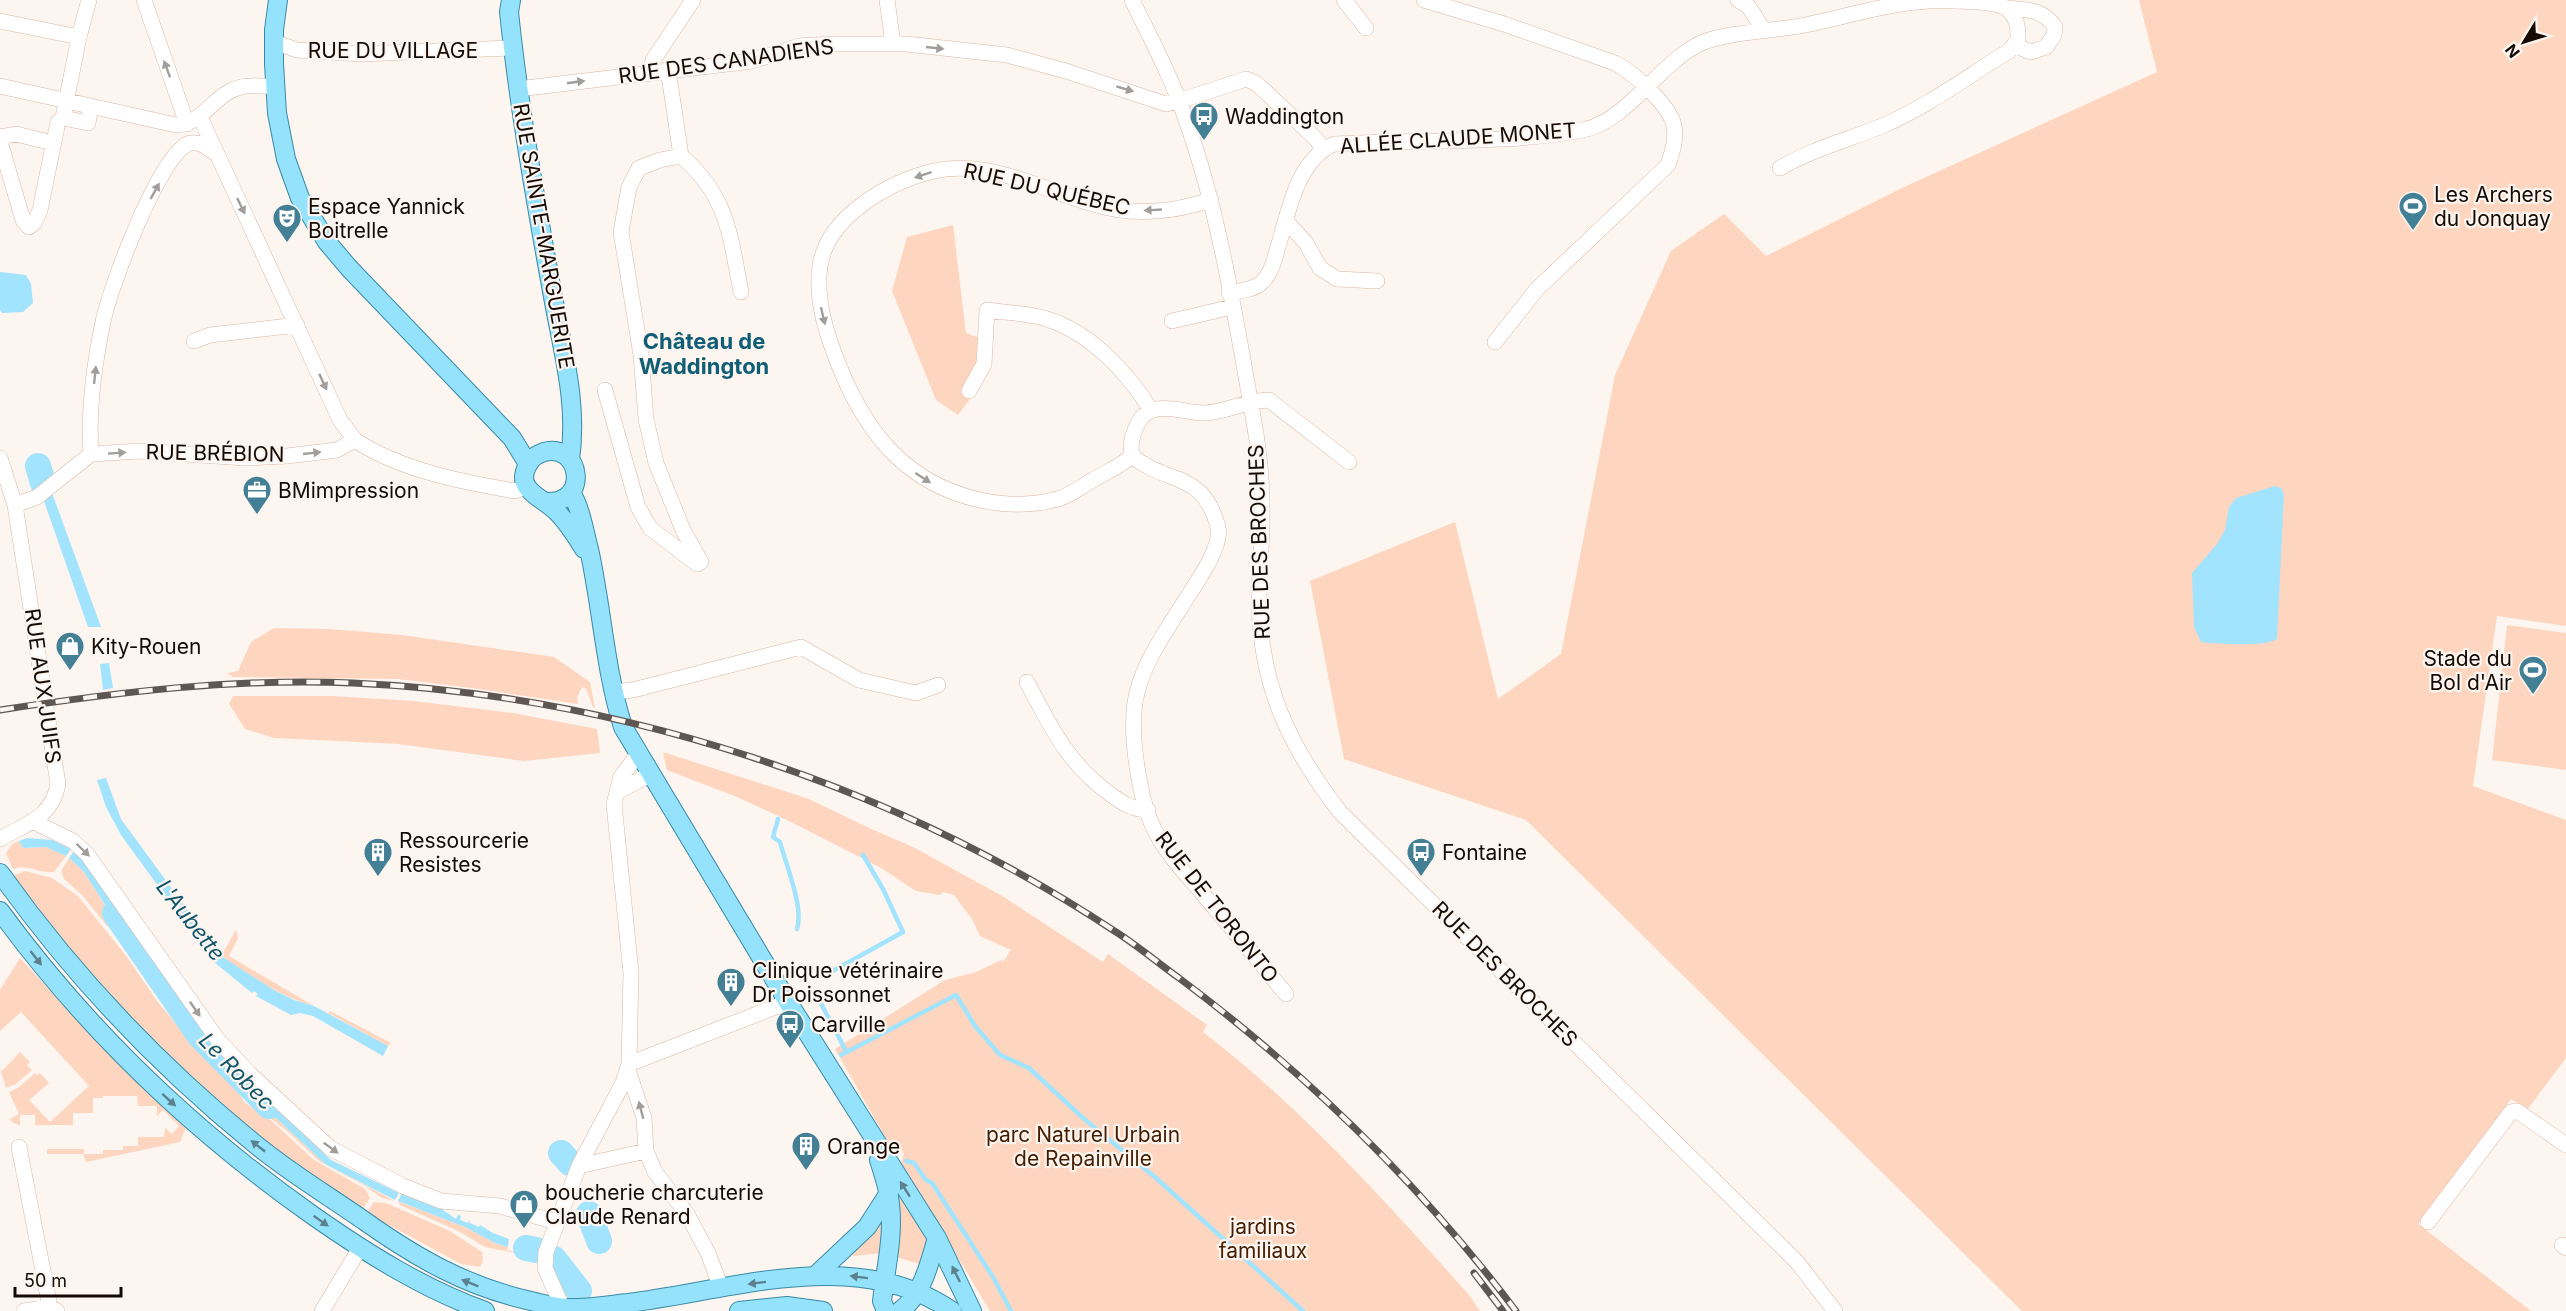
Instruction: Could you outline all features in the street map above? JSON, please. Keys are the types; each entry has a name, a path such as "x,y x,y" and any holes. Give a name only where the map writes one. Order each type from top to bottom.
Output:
{"main road":[{"path":"278,0 274,42 275,86 280,135 292,179 300,198 327,242 512,438 549,457 576,479 571,492 560,501 545,502 537,499 527,487 525,471 549,457"},
{"name":"RUE SAINTE-MARGUERITE","path":"511,0 509,12 518,89 553,299 571,388 573,424 549,457"},
{"name":"RUE SAINTE-MARGUERITE","path":"513,48 522,0"},
{"path":"571,492 583,524 614,692 623,727 788,1002 937,1238 952,1265 972,1311"},
{"path":"545,502 570,527 591,561"},
{"path":"0,873 56,946 100,997 171,1069 256,1145 396,1245 452,1275 494,1292 563,1309 588,1308 815,1276 851,1275 884,1280 917,1292 952,1311"},
{"path":"0,911 42,966 84,1015 142,1076 240,1162 360,1248 455,1300 485,1311"},
{"path":"872,1138 889,1192 891,1233 882,1301 886,1311"},
{"path":"815,1276 867,1227 889,1192"},
{"path":"360,1248 374,1228"},
{"path":"900,1311 917,1292 927,1272 937,1238"},
{"path":"739,1311 787,1306 823,1311"}],"street":[{"path":"53,143 16,134 0,140 23,220 29,227 35,222 40,210 50,170 53,143 58,122 63,118 79,37 89,0"},
{"path":"144,0 193,121 215,153 340,420 355,440 378,455 438,474 515,491 527,487"},
{"path":"651,71 653,60 693,0"},
{"path":"887,0 893,44"},
{"name":"RUE DES BROCHES","path":"1132,0 1179,101 1210,200 1260,464 1263,517 1259,597 1267,676 1295,748 1315,780 1340,812 1797,1262 1834,1311"},
{"path":"1344,0 1366,28"},
{"path":"1424,0 1586,51 1623,68 1647,87 1672,119 1675,145 1668,165 1537,289 1495,342"},
{"path":"1738,0 1749,7 1764,31"},
{"name":"ALLÉE CLAUDE MONET","path":"1179,101 1246,79 1256,83 1316,139 1323,149 1334,144 1499,140 1586,130 1619,113 1682,54 1701,43 1916,2 1987,3 2006,8 2039,11 2048,17 2055,27 2054,35 2046,47 2031,52 2014,45"},
{"path":"1780,168 1798,157 1892,121 2009,51 2018,41 2018,23 2006,8"},
{"path":"0,21 79,37"},
{"name":"RUE DU VILLAGE","path":"274,42 297,50 361,54 513,48"},
{"name":"RUE DES CANADIENS","path":"518,89 752,60 799,46 893,44 1007,55 1066,71 1166,104 1179,101"},
{"path":"668,69 681,156 697,170 714,191 729,228 741,292"},
{"path":"0,86 176,124 193,121 224,95 242,87 275,86"},
{"path":"63,118 88,123 92,106"},
{"path":"15,505 46,491 91,454 94,375 103,319 122,259 152,195 180,151 188,144 198,143 215,153"},
{"path":"1172,321 1230,300 1260,284 1271,271 1296,188 1313,158 1323,149"},
{"path":"605,390 638,507 650,528 681,550 693,562 697,564 701,562 700,556 683,530 656,463 646,419 641,355 621,232 629,187 639,168 660,160 681,156"},
{"name":"RUE DU QUÉBEC","path":"1132,456 1064,497 1036,504 1013,505 982,501 946,490 924,480 882,443 867,422 843,376 821,311 820,265 828,244 838,228 862,204 900,183 954,168 1010,177 1120,210 1157,211 1196,205 1210,200"},
{"path":"1286,221 1306,243 1320,268 1336,279 1377,281"},
{"path":"969,391 984,364 987,310 1047,319 1076,333 1110,358 1136,385 1151,410"},
{"path":"194,341 210,335 297,326"},
{"path":"1132,456 1132,437 1140,418 1151,410 1164,408 1204,413 1269,400 1349,462"},
{"name":"RUE BRÉBION","path":"91,454 140,451 246,458 287,456 337,450 355,440"},
{"name":"RUE DE TORONTO","path":"1132,456 1146,468 1199,488 1212,510 1219,530 1214,550 1150,656 1135,701 1135,744 1148,810 1155,832 1286,994"},
{"name":"RUE AUX JUIFS","path":"0,458 15,505 58,784 56,797 50,808 32,821 0,838"},
{"path":"614,692 633,690 801,647 859,680 916,693 938,685"},
{"path":"1028,682 1060,741 1076,765 1098,786 1131,809 1148,810"},
{"path":"638,754 621,777 614,804 631,973 628,1067 644,1118 646,1151 655,1172 687,1214 708,1253 721,1288"},
{"path":"617,792 651,774"},
{"path":"32,821 73,841 87,854 218,1040 323,1142 337,1152 403,1186 441,1201 500,1206 556,1222"},
{"path":"563,1309 544,1263 556,1222 579,1166 628,1067 788,1002"},
{"path":"2428,1222 2511,1112 2517,1111 2525,1115 2566,1145"},
{"path":"19,1147 54,1309 24,1311"},
{"path":"579,1166 646,1151"},
{"path":"322,1311 360,1248"}],"green space":[{"path":"2139,0 2566,0 2566,626 2497,616 2473,786 2566,820 2566,1058 2527,1110 2511,1099 2418,1224 2531,1311 2022,1311 1526,820 1344,759 1310,581 1455,522 1498,699 1561,654 1615,375 1671,251 1724,214 1766,256 1904,187 2157,72"},
{"path":"953,225 966,333 979,338 976,367 964,391 970,399 958,415 936,400 892,291 907,237"},
{"name":"Stade du Bol d'Air","path":"2507,625 2566,633 2566,770 2492,760"},
{"path":"274,628 330,629 402,635 554,657 590,682 595,708 586,689 582,687 577,697 578,704 398,679 233,677 227,673 238,671 251,642"},
{"path":"233,696 332,696 414,701 513,713 597,729 600,753 524,761 398,744 274,738 245,729 229,704"},
{"name":"parc Naturel Urbain de Repainville","path":"663,752 809,799 913,847 1004,897 1103,962 1108,954 1207,1025 1203,1032 1275,1092 1342,1157 1438,1260 1480,1311 990,1311 901,1163 904,1154 898,1145 889,1144 835,1049 945,980 976,972 1001,960 1003,962 1011,950 980,936 972,919 954,895 943,892 940,895 916,891 881,868 793,823 737,797 667,770"},
{"path":"19,841 23,848 46,847 66,856 54,872 43,872 24,867 13,869 6,853 12,844"},
{"path":"69,858 84,872 118,926 111,928 107,926 82,895 64,879 61,871"},
{"path":"25,871 52,878 78,896 127,957 157,1001 209,1063 236,1088 244,1102 273,1122 314,1160 365,1189 370,1198 364,1207 359,1210 294,1163 232,1113 173,1059 89,972 13,876"},
{"path":"236,930 238,938 229,956 314,1006 277,991 221,956"},
{"path":"131,947 168,998 161,1000 150,987 129,951"},
{"path":"20,958 121,1067 186,1128 180,1142 86,1162 83,1154 47,1154 47,1149 84,1149 84,1154 103,1154 103,1150 123,1150 123,1146 138,1146 138,1137 164,1137 165,1128 172,1134 179,1126 163,1110 157,1116 157,1106 138,1106 137,1096 93,1098 93,1113 73,1113 73,1125 35,1125 35,1115 20,1115 20,1125 13,1123 10,1119 19,1114 9,1092 18,1088 35,1073 37,1075 40,1073 49,1083 29,1100 50,1122 89,1086 21,1012 0,1031 0,990"},
{"path":"330,1011 391,1043 388,1046 328,1013"},
{"path":"186,1024 208,1052 238,1082 225,1076 210,1060 184,1029"},
{"path":"20,1052 30,1062 27,1065 32,1070 16,1084 6,1088 0,1069 2,1071"},
{"path":"241,1085 325,1164 395,1201 382,1198 319,1161 287,1131 246,1099"},
{"path":"893,1176 927,1238 923,1265 896,1257"},
{"path":"398,1201 465,1227 495,1243 508,1247 507,1250 535,1257 485,1247 460,1232 400,1205"},
{"path":"374,1202 386,1203 450,1231 482,1252 483,1260 480,1267 461,1264 376,1218 369,1213"},
{"path":"882,1217 881,1253 854,1256 849,1253"}],"water":[{"path":"0,272 26,275 31,284 33,303 23,312 2,313 0,310"},
{"path":"2275,486 2281,488 2284,494 2277,639 2252,644 2201,642 2194,627 2192,573 2217,544 2225,530 2229,507 2236,498"},
{"path":"52,493 101,627 88,627 44,501"},
{"path":"109,663 113,688 103,690 100,664"},
{"path":"106,778 121,819 221,956 274,990 294,1000 314,1006 388,1046 383,1056 313,1016 300,1013 291,1015 256,996 258,994 254,991 252,993 209,958 192,935 195,932 185,918 182,919 121,835 106,807 97,780"},
{"path":"27,838 52,840 71,849 66,856 46,847 23,848 19,841"},
{"path":"74,851 84,861 137,939 130,944 84,872 69,858"},
{"path":"138,942 173,992 168,998 131,947"},
{"path":"193,1019 209,1042 245,1077 238,1082 208,1052 186,1024"},
{"path":"247,1081 331,1160 399,1193 395,1200 325,1164 241,1085"},
{"path":"402,1193 444,1207 443,1210 456,1219 458,1215 461,1216 460,1220 468,1223 469,1220 470,1223 479,1227 480,1225 509,1239 508,1247 495,1243 465,1227 398,1201"}],"waterway":[{"name":"L'Aubette","path":"38,466 43,483"},
{"path":"778,819 773,837 780,842 793,886 798,909 797,929"},
{"path":"831,972 903,932 883,889 863,855"},
{"name":"Le Robec","path":"115,913 200,1036 269,1106"},
{"path":"815,992 846,1051"},
{"path":"841,1055 956,995 975,1026 1000,1055 1029,1068 1083,1118 1156,1178 1303,1311"},
{"name":"L'Aubette","path":"561,1153 570,1163"},
{"path":"906,1161 914,1163 926,1180 932,1183 993,1277 1011,1311"},
{"name":"L'Aubette","path":"589,1214 599,1241"},
{"name":"Le Robec","path":"526,1248 536,1250"},
{"name":"Le Robec","path":"554,1259 579,1291"}],"railway":[{"path":"0,710 132,692 264,683 353,683 453,691 553,706 653,728 751,757 847,792 941,833 1030,880 1124,937 1226,1014 1316,1092 1401,1175 1441,1219 1516,1311"},
{"path":"1474,1273 1503,1311"}],"place":[{"name":"Waddington","path":"1204,142"},
{"name":"Les Archers du Jonquay","path":"2413,232"},
{"name":"Espace Yannick Boitrelle","path":"287,244"},
{"name":"BMimpression","path":"257,516"},
{"name":"Kity-Rouen","path":"70,672"},
{"name":"Stade du Bol d'Air","path":"2533,696"},
{"name":"Ressourcerie Resistes","path":"378,878"},
{"name":"Fontaine","path":"1421,878"},
{"name":"Clinique vétérinaire Dr Poissonnet","path":"731,1008"},
{"name":"Carville","path":"790,1050"},
{"name":"Orange","path":"806,1172"},
{"name":"boucherie charcuterie Claude Renard","path":"524,1230"}],"district":[{"name":"Château de Waddington","path":"704,354"}],"park label":[{"name":"jardins familiaux","path":"1263,1238"}]}
